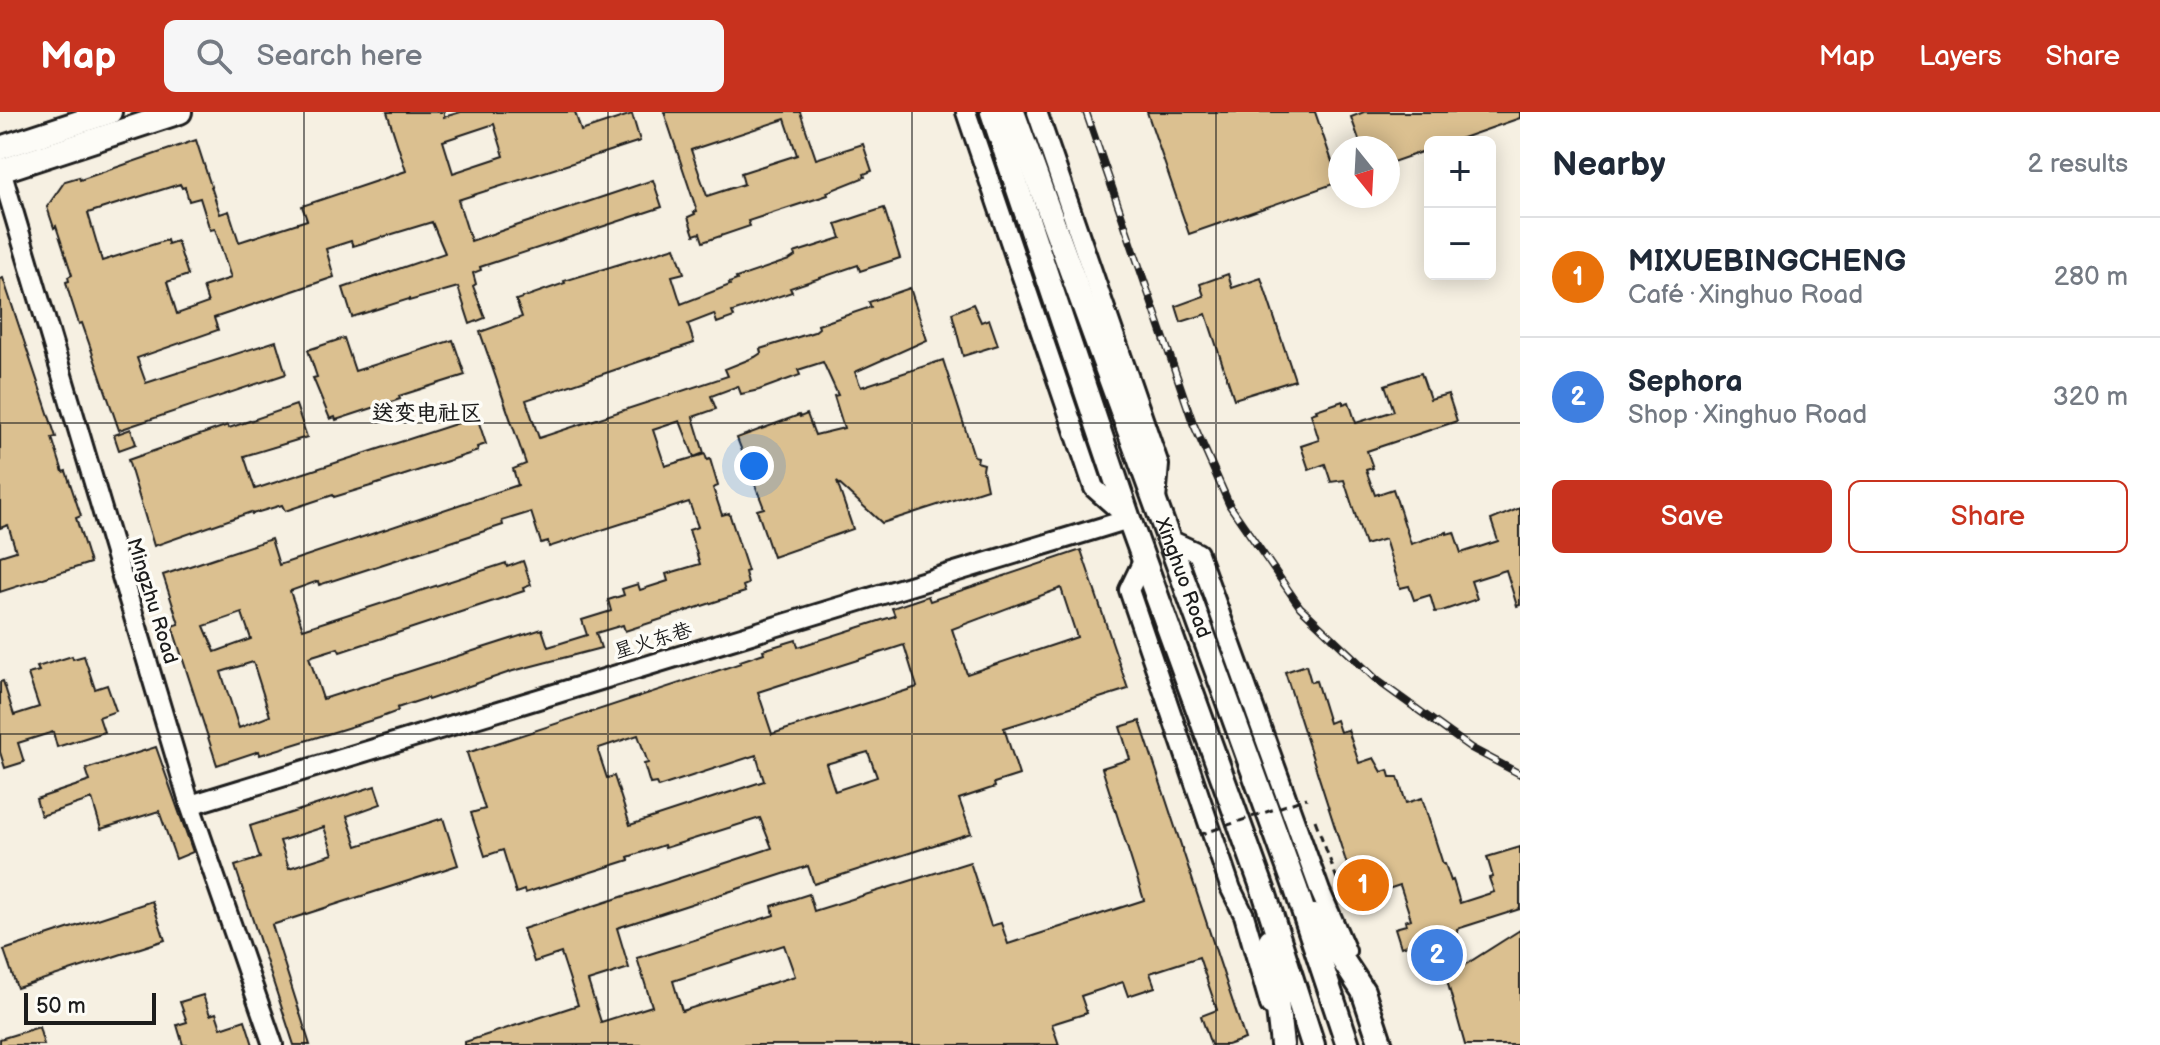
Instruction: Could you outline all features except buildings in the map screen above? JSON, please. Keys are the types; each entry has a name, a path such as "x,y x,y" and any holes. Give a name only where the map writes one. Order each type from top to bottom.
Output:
{"main road":[{"path":"0,148 110,112"},
{"path":"0,170 180,112"},
{"name":"Xinghuo Road","path":"992,112 1129,519 1265,895 1313,1045"},
{"name":"Xinghuo Road","path":"1013,112 1296,889 1348,1045"},
{"path":"1296,889 1363,991 1381,1045"},
{"path":"1265,895 1275,1043"}],"street":[{"path":"966,112 1094,488 1129,519"},
{"path":"1037,112 1159,465 1156,507"},
{"name":"Mingzhu Road","path":"0,170 190,805 273,1045"},
{"name":"星火东巷","path":"190,805 1129,519"},
{"path":"1168,539 1198,553 1320,891 1363,991"},
{"path":"1144,559 1129,590 1231,889 1244,915 1275,1043"}],"path":[{"path":"1199,835 1307,798"},
{"path":"1312,812 1343,895"}],"railway":[{"path":"1086,112 1193,423 1230,506 1300,607 1378,681 1471,748 1520,774"}],"place":[{"name":"MIXUEBINGCHENG","path":"1363,885"},
{"name":"Sephora","path":"1437,955"}],"district":[{"name":"送变电社区","path":"427,413"}]}
